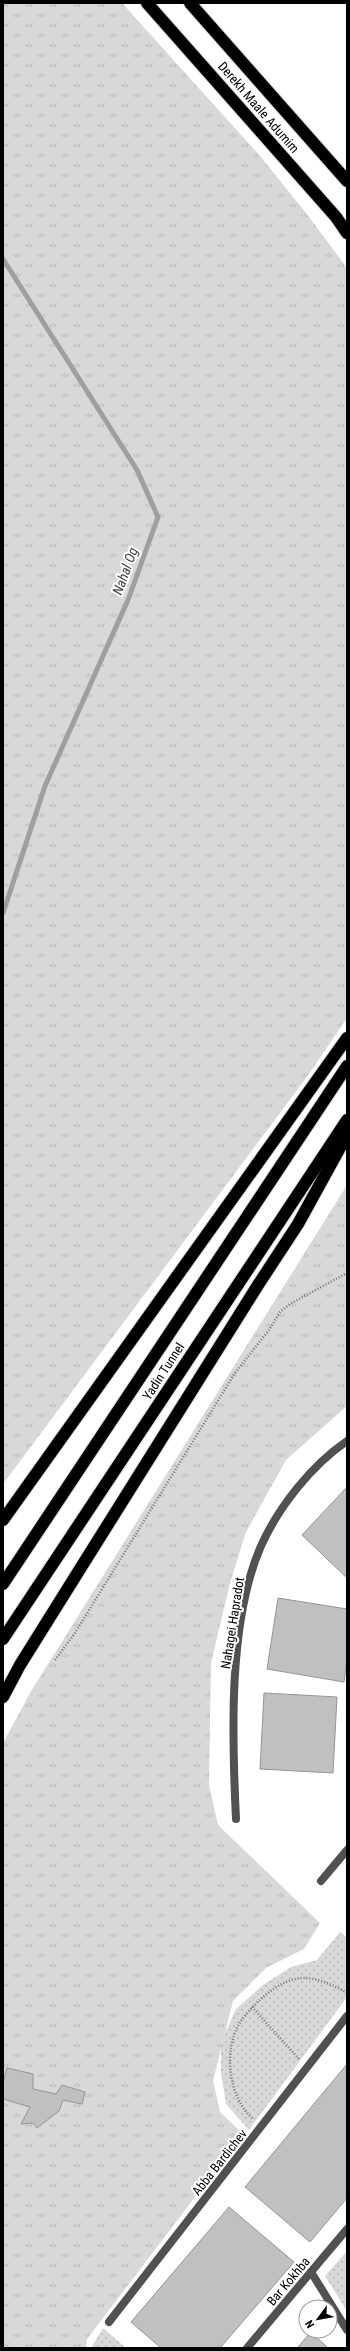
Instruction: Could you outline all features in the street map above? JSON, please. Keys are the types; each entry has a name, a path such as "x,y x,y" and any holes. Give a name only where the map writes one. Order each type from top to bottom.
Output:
{"highway":[{"name":"Derekh Maale Adumim","path":"148,3 336,217 347,233"},
{"name":"Derekh Maale Adumim","path":"190,3 347,181"},
{"path":"3,1520 347,1038"},
{"name":"Yadin Tunnel","path":"3,1584 347,1066"},
{"name":"Yadin Tunnel","path":"3,1638 347,1120"},
{"path":"3,1697 20,1665 258,1285 298,1224 347,1135"}],"street":[{"name":"Nahagei Hapradot","path":"236,1819 233,1722 243,1615 252,1574 262,1545 277,1517 314,1469 347,1441"},
{"path":"321,1881 347,1850"},
{"name":"Abba Bardichev","path":"109,2322 347,2016"},
{"name":"Bar Kokhba","path":"247,2348 347,2229"},
{"path":"311,2272 347,2330"}],"path":[{"path":"55,1660 75,1633 235,1373 269,1330 280,1312 290,1304 347,1273"},
{"path":"262,2127 248,2114 233,2085 230,2066 233,2043 239,2025 252,2007 271,1990 289,1980 305,1978 338,1987 347,1993"},
{"path":"252,2007 308,2068"}],"green space":[{"path":"3,3 122,3 260,156 306,213 347,268 347,1018 309,1074 3,1484"},
{"path":"347,1185 347,1406 286,1460 246,1532 230,1583 211,1663 209,1785 218,1825 320,1923 304,1949 266,1968 233,2001 213,2081 220,2112 243,2134 87,2339 86,2348 3,2348 3,1743 30,1693"},
{"path":"340,1932 347,1938 347,1997 249,2130 226,2104 221,2073 221,2042 236,2009 263,1985 291,1967 317,1960"},
{"path":"347,2251 347,2311 325,2276"},
{"path":"103,2328 126,2348 91,2348"}],"building":[{"path":"347,1487 347,1578 302,1535"},
{"path":"278,1598 347,1609 347,1659 344,1682 267,1669"},
{"path":"264,1693 337,1697 333,1773 260,1769"},
{"path":"347,2064 347,2198 310,2242 245,2187"},
{"path":"7,2068 33,2074 33,2089 56,2094 62,2085 85,2092 82,2104 63,2100 59,2111 37,2128 33,2123 21,2124 30,2107 3,2099 3,2082"},
{"path":"229,2207 294,2262 220,2348 161,2348 131,2322"},
{"path":"305,2339 318,2339 328,2348 297,2348"}],"waterway":[{"name":"Nahal Og","path":"3,259 137,470 158,517 128,600 45,786 3,913"}]}
